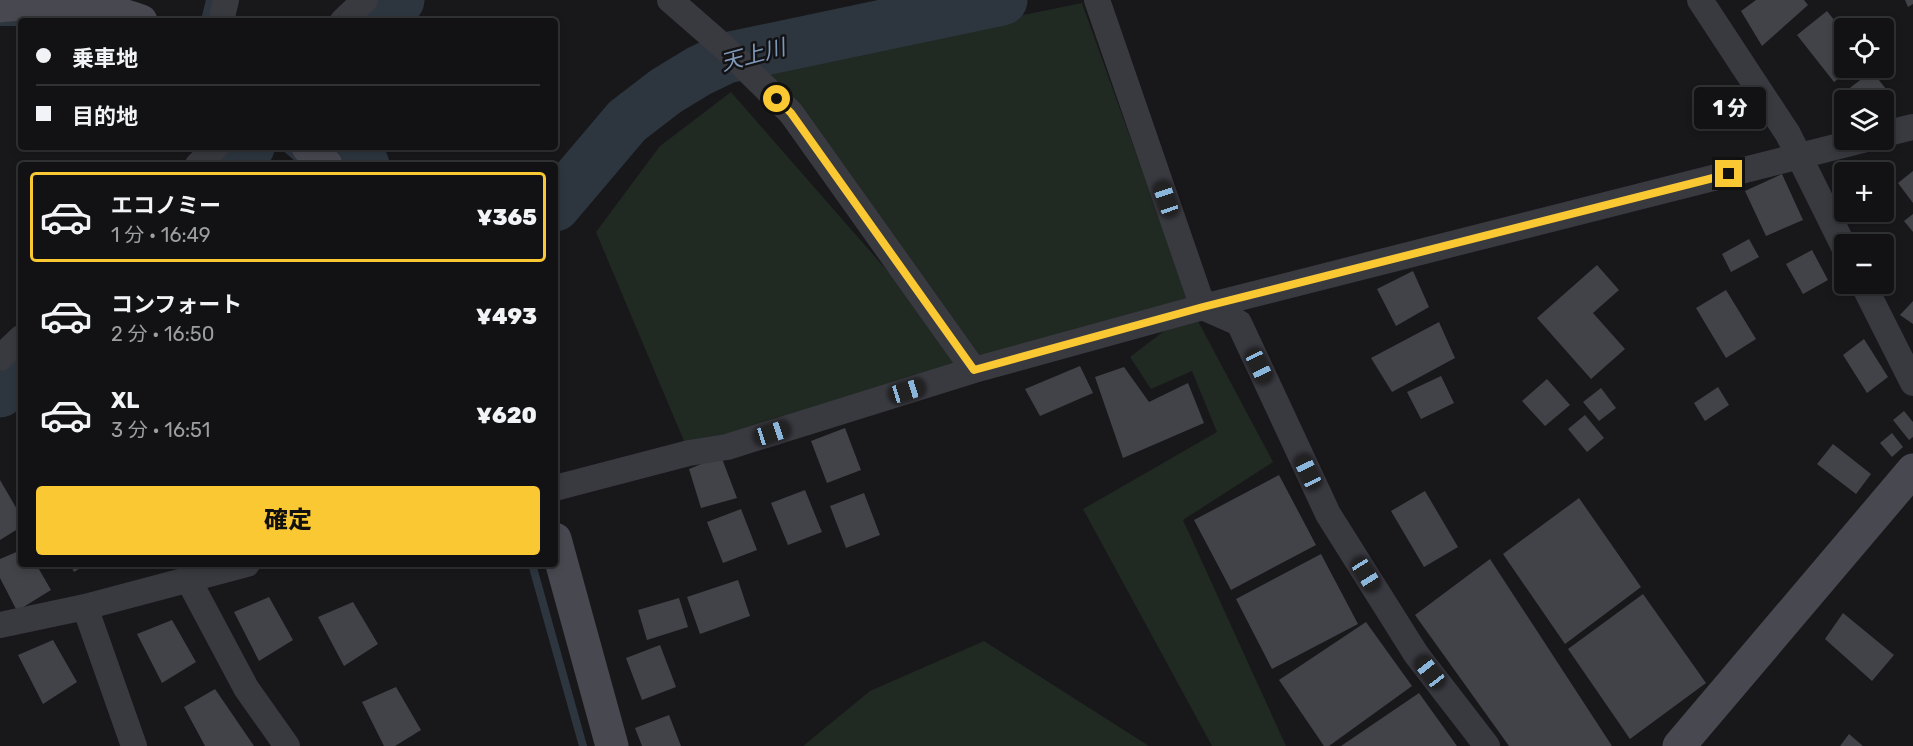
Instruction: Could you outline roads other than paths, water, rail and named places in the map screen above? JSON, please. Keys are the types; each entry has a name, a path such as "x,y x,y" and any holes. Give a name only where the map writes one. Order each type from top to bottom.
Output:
{"street":[{"path":"222,18 226,0"},
{"path":"347,18 365,0"},
{"path":"670,0 734,57 791,113 974,370"},
{"path":"1097,0 1203,307 1239,323 1328,514 1416,654 1487,746"},
{"path":"1700,0 1788,134 1837,234"},
{"path":"0,6 50,2 89,7 130,18"},
{"path":"1894,132 1913,127"},
{"path":"558,487 689,453 727,447 974,370 1203,307 1834,147"},
{"path":"201,162 213,150"},
{"path":"311,150 323,162"},
{"path":"1868,294 1913,383"},
{"path":"0,358 18,341"},
{"path":"1687,743 1913,470"},
{"path":"558,550 612,746"},
{"path":"0,625 85,607 235,567"},
{"path":"188,579 246,688 287,746"},
{"path":"85,607 134,746"}],"waterway":[{"path":"209,18 206,16 210,0"},
{"path":"380,18 399,0"},
{"name":"天上川","path":"558,202 627,121 666,91 726,58 1002,0"},
{"path":"0,22 18,22"},
{"path":"233,162 246,150"},
{"path":"288,150 302,162"},
{"name":"天上川","path":"352,150 362,162"},
{"path":"0,392 18,373"},
{"path":"533,567 583,746"}]}
